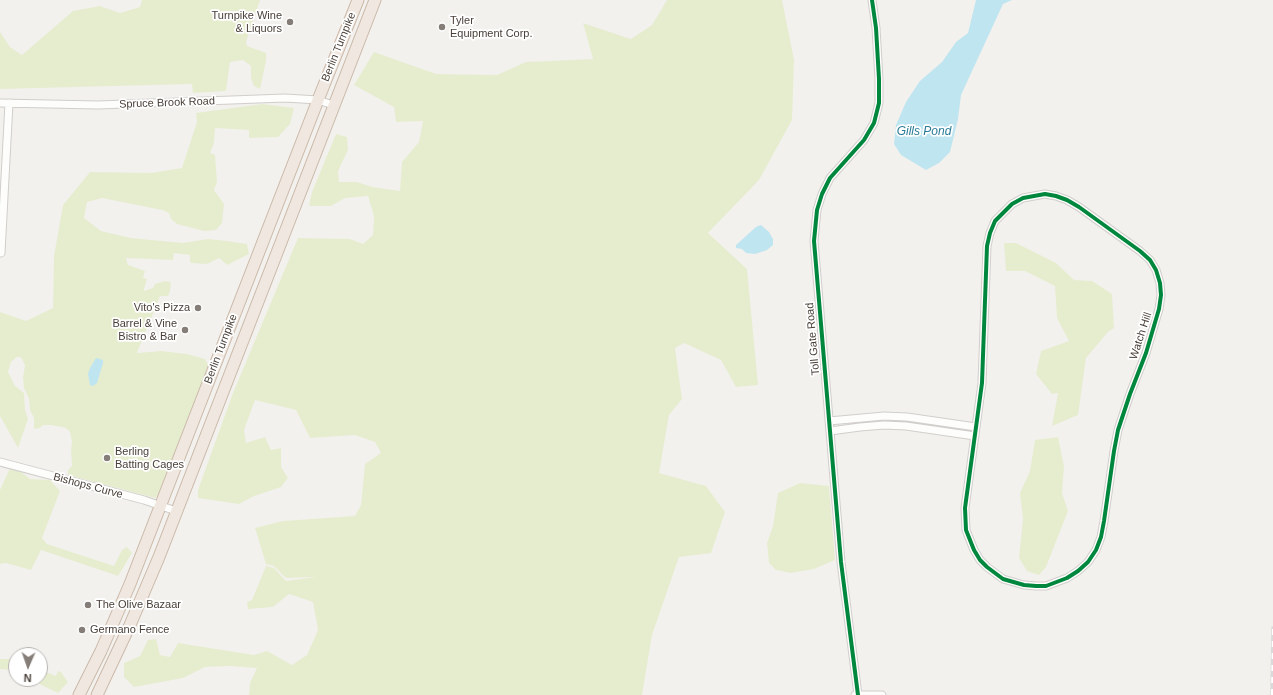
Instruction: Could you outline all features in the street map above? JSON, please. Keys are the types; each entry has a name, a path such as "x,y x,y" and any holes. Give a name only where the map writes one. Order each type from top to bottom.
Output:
{"highway":[{"name":"Berlin Turnpike","path":"78,695 119,611 358,0"},
{"name":"Berlin Turnpike","path":"97,695 142,598 375,0"}],"street":[{"name":"Toll Gate Road","path":"858,695 844,587 815,264 814,225 822,194 830,178 864,140 874,123 879,104 876,28 872,0"},
{"name":"Spruce Brook Road","path":"0,103 98,105 269,98 318,100 333,105"},
{"path":"1,253 9,103"},
{"name":"Watch Hill","path":"1045,194 1056,196 1079,207 1128,242 1150,260 1156,270 1160,283 1161,294 1160,309 1150,341 1118,430 1101,537 1096,550 1088,562 1078,571 1067,578 1046,586 1024,585 1004,579 980,560 970,540 965,518 966,492 975,436 982,384 987,246 990,232 995,221 1004,211 1012,204 1023,198 1045,194"},
{"path":"830,421 860,417 884,416 907,417 976,427"},
{"path":"860,417 860,427"},
{"path":"929,430 930,420"},
{"path":"830,431 860,427 891,426 975,436"},
{"name":"Bishops Curve","path":"0,462 161,505 176,511"},
{"path":"855,695 882,695"}],"green space":[{"path":"142,0 260,0 246,42 247,46 266,53 266,61 260,89 254,86 251,78 251,66 243,60 230,62 226,91 193,93 192,84 0,89 0,32 10,47 22,55 73,11 100,6 120,13 140,7"},
{"path":"667,0 782,0 794,60 792,120 759,180 708,233 747,269 758,385 736,387 721,360 684,343 675,348 682,399 669,415 659,473 706,486 725,512 711,553 679,557 652,635 642,695 249,695 250,683 257,668 230,666 205,667 183,678 134,687 124,677 124,663 140,656 148,640 156,639 160,655 170,657 178,643 254,655 267,651 292,665 307,655 318,630 313,602 289,594 273,607 248,609 247,602 252,600 266,566 274,568 286,581 316,577 286,578 274,566 266,564 255,528 283,521 355,516 361,505 365,464 381,453 375,442 355,435 310,438 296,410 255,400 244,430 246,443 265,437 271,450 281,448 281,467 288,478 281,487 254,496 239,504 198,498 198,490 233,393 298,238 350,239 363,244 373,235 374,216 368,196 345,198 331,206 309,206 312,192 336,134 347,137 348,150 338,171 339,182 357,182 372,187 400,191 402,162 419,142 423,121 396,122 394,107 354,85 374,52 436,74 497,75 526,62 593,59 583,23 631,39 652,25"},
{"path":"262,104 294,108 290,124 278,137 249,138 249,130 215,128 214,143 210,153 215,155 217,182 214,190 224,204 222,223 216,230 204,231 177,224 171,219 169,213 162,210 102,198 87,202 84,218 101,231 131,238 183,243 208,239 247,244 249,254 227,265 219,258 207,264 191,263 190,255 174,253 173,260 126,258 128,265 145,271 143,278 147,279 144,291 153,288 155,284 165,281 171,282 168,296 160,296 137,353 161,351 187,354 205,359 209,367 158,495 155,498 68,475 68,470 72,466 72,442 70,432 66,428 51,425 43,425 40,428 34,429 34,418 30,410 29,399 24,388 23,378 25,365 21,357 17,357 11,362 8,372 15,386 24,393 25,410 28,419 18,448 0,416 0,312 26,321 53,308 54,256 63,205 90,172 151,173 182,168 197,122 196,113"},
{"path":"1004,243 1016,243 1056,263 1074,280 1092,281 1112,294 1114,328 1108,332 1086,358 1078,415 1052,426 1058,393 1052,394 1036,374 1041,351 1069,341 1057,318 1055,286 1025,271 1006,271"},
{"path":"1058,437 1064,466 1062,493 1068,511 1046,567 1039,575 1027,571 1019,558 1023,519 1020,493 1030,471 1035,440"},
{"path":"10,468 21,472 30,479 50,480 60,491 42,538 47,544 114,566 122,550 127,547 132,553 118,576 41,550 31,570 6,563 0,564 0,490"},
{"path":"800,483 829,486 835,560 814,569 791,573 776,570 769,563 767,543 773,526 778,493"},
{"path":"0,659 8,659 8,670 0,669"},
{"path":"58,671 61,672 68,682 58,693 46,687 48,687 48,673 56,676"}],"water":[{"name":"Gills Pond","path":"976,0 1012,0 1003,4 961,95 958,119 950,152 939,163 926,170 901,155 894,144 896,125 906,102 920,81 942,62 956,42 968,33"},
{"path":"761,225 769,232 773,239 773,245 767,250 755,254 746,253 742,249 736,248 736,245 756,227"},
{"path":"96,358 103,360 103,363 97,383 93,386 90,385 88,374"}],"railway":[{"path":"1272,695 1273,628"}],"cycle path":[{"path":"858,695 841,562 814,241 817,210 822,194 830,178 864,140 874,123 879,103 876,28 872,0"},
{"path":"1045,194 1067,200 1079,207 1140,251 1150,260 1156,270 1160,283 1161,295 1159,309 1146,353 1118,430 1104,521 1101,537 1096,550 1088,562 1067,578 1046,586 1036,586 1024,585 1003,579 980,560 974,550 966,530 965,508 982,383 987,246 990,233 995,221 1012,204 1023,198 1045,194"}],"place":[{"name":"Turnpike Wine & Liquors","path":"290,22"},
{"name":"Tyler Equipment Corp.","path":"442,27"},
{"name":"Vito's Pizza","path":"198,308"},
{"name":"Barrel & Vine Bistro & Bar","path":"185,330"},
{"name":"Berling Batting Cages","path":"107,458"},
{"name":"The Olive Bazaar","path":"88,605"},
{"name":"Germano Fence","path":"82,630"}]}
